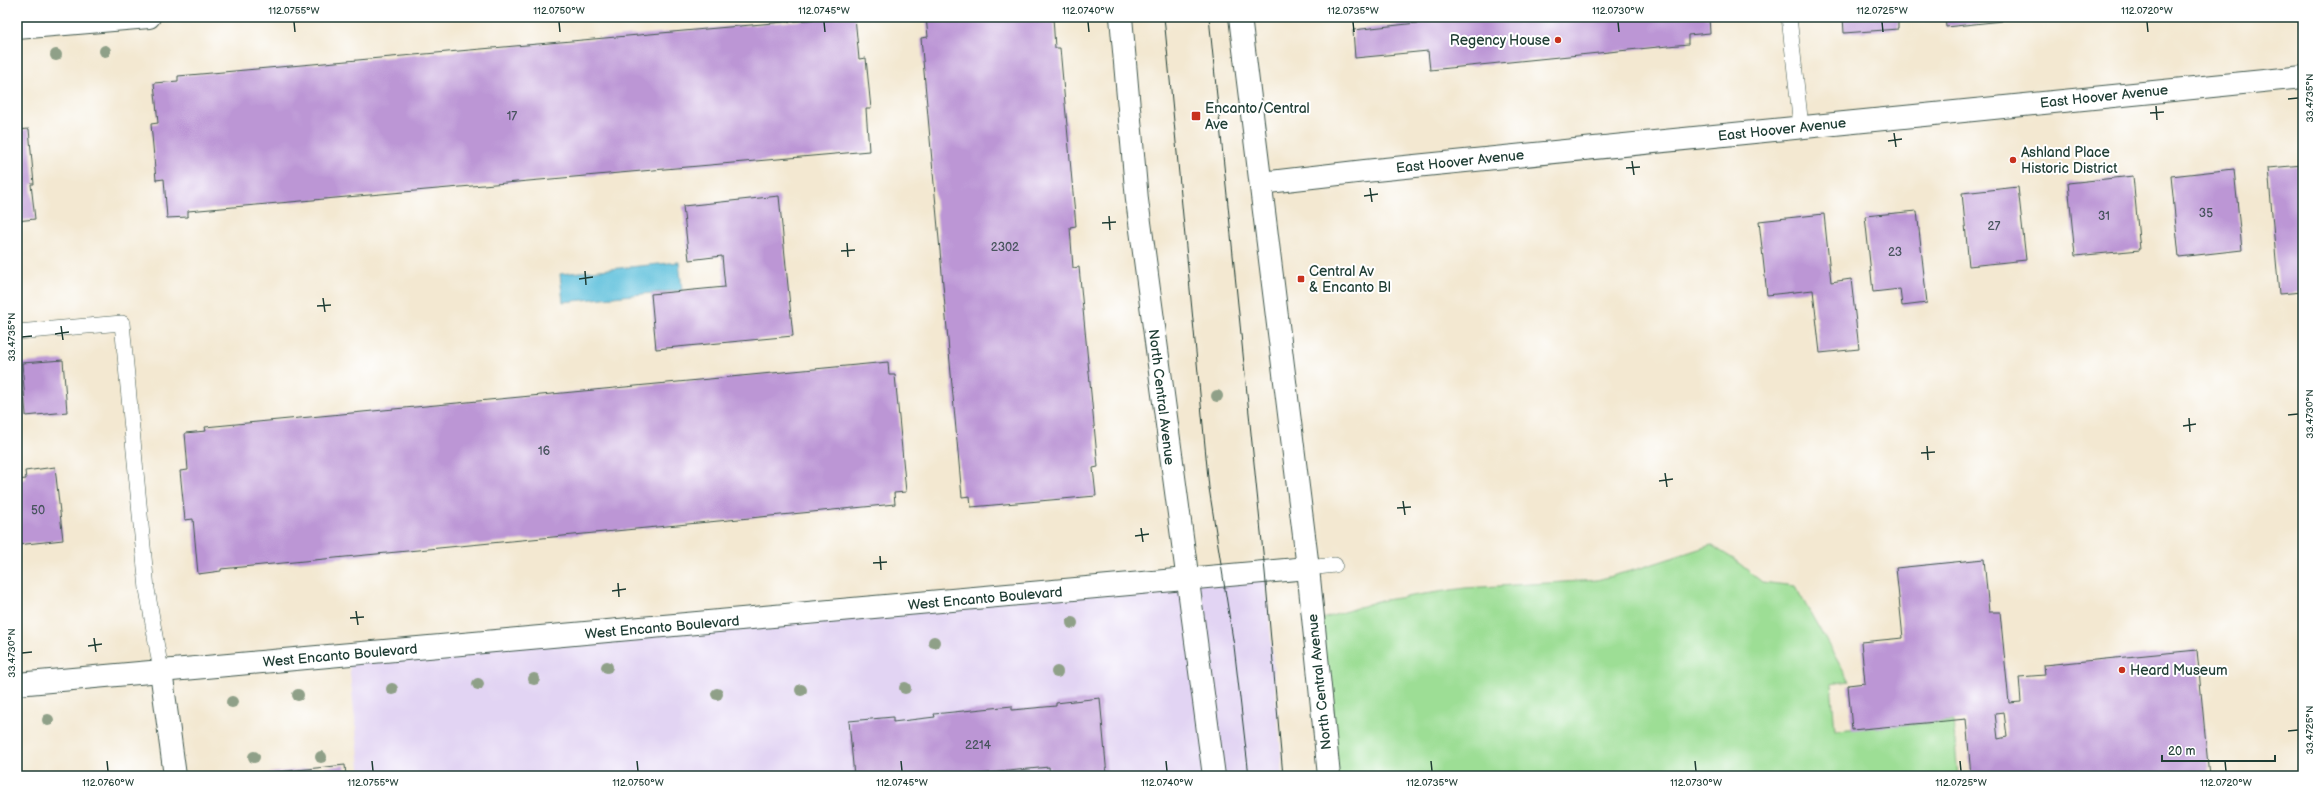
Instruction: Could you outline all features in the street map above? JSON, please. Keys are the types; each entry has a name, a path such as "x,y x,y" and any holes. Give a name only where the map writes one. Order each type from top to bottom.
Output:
{"street":[{"path":"17,28 149,17"},
{"name":"North Central Avenue","path":"1121,17 1137,200 1214,776"},
{"name":"North Central Avenue","path":"1240,17 1308,568 1329,776"},
{"name":"East Hoover Avenue","path":"1261,183 1357,171 2303,77"},
{"name":"West Encanto Boulevard","path":"17,684 1308,568"},
{"path":"161,671 175,776"}],"lane":[{"path":"1789,17 1801,127"},
{"path":"17,332 122,323 147,589 161,671"},
{"path":"1308,568 1336,565"}],"shaded area":[{"path":"1265,572 1283,776 361,776 348,654"}],"green space":[{"path":"1711,545 1735,560 1762,582 1795,586 1849,681 1831,684 1835,730 1953,721 1958,776 1329,776 1313,622 1378,601 1465,588 1597,580 1641,568"}],"water":[{"path":"679,262 682,290 563,302 560,274"}],"building":[{"path":"841,17 855,17 859,59 866,58 871,109 866,109 869,151 188,211 188,217 167,218 164,179 156,180 151,124 158,123 154,83 178,81 178,76"},
{"path":"926,17 1053,17 1055,48 1060,48 1076,226 1070,227 1073,268 1079,267 1098,467 1093,468 1096,496 971,507 970,496 962,497 921,38 928,37"},
{"name":"Regency House","path":"1425,17 1709,17 1710,33 1688,35 1688,44 1430,70 1428,51 1355,58 1353,30 1426,22"},
{"path":"1843,17 1898,17 1898,29 1844,33"},
{"path":"1945,17 2002,17 2002,21 1946,27"},
{"path":"29,129 34,184 31,184 35,219 17,221 17,130"},
{"path":"2303,165 2303,292 2279,294 2268,168"},
{"path":"2234,169 2242,250 2179,257 2171,176"},
{"path":"2133,176 2140,250 2075,256 2068,183"},
{"path":"2018,187 2026,260 1969,266 1962,193"},
{"path":"779,196 793,336 656,349 651,294 725,287 722,256 689,260 683,206"},
{"path":"1917,211 1927,303 1902,306 1900,289 1873,292 1865,216"},
{"path":"1824,214 1831,282 1851,279 1859,349 1820,353 1813,290 1767,295 1759,221"},
{"path":"63,360 67,412 26,416 22,363"},
{"path":"888,362 889,375 895,375 906,492 894,493 895,504 221,569 221,571 198,574 193,519 185,520 180,471 188,470 185,433 206,431 205,427"},
{"path":"55,467 63,540 17,545 17,480 26,479 25,471"},
{"name":"Heard Museum","path":"1984,559 1989,612 2000,612 2009,703 2021,702 2019,677 2045,675 2044,665 2197,650 2209,776 1971,776 1966,719 1852,730 1848,685 1865,683 1861,642 1903,638 1896,568","holes":["2004,712 2007,737 1998,739 1995,713"]},
{"path":"1100,698 1107,776 1050,776 1049,767 958,776 854,776 849,721 893,717 893,722 935,717 934,714 1012,706 1012,710 1056,706 1056,703"},
{"path":"345,765 346,776 249,776 249,775"}],"tram line":[{"path":"1164,17 1209,488 1234,646 1249,776"},
{"path":"1209,17 1265,572 1283,776"}],"place":[{"name":"Regency House","path":"1558,40"},
{"name":"Encanto/Central Ave","path":"1196,116"},
{"name":"Ashland Place Historic District","path":"2013,160"},
{"name":"Central Av & Encanto Bl","path":"1301,279"},
{"name":"Heard Museum","path":"2122,670"}]}
